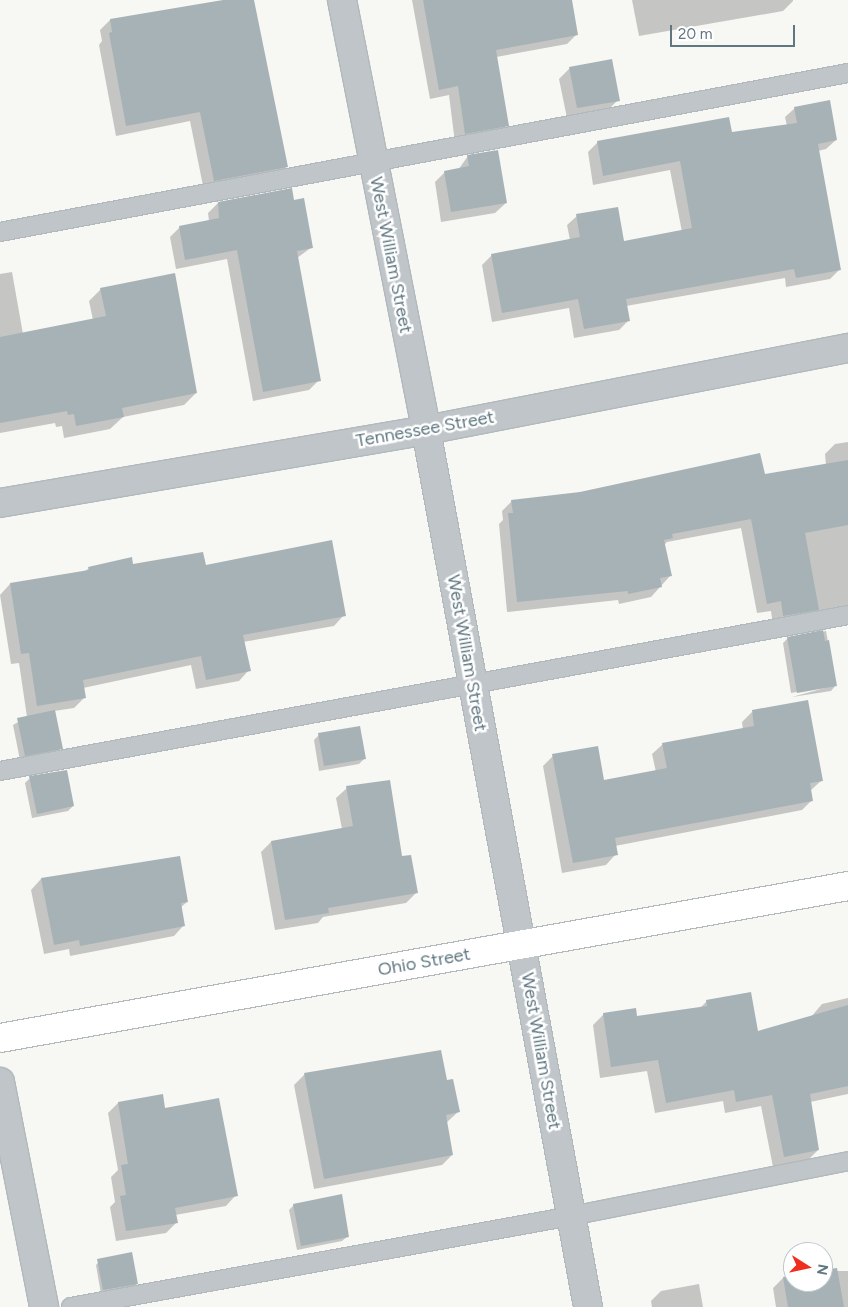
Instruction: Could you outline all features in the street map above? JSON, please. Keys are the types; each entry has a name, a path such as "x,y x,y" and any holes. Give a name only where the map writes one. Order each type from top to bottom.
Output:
{"street":[{"name":"West William Street","path":"342,0 426,430 588,1307"},
{"name":"Tennessee Street","path":"0,503 426,430 848,348"},
{"name":"Ohio Street","path":"0,1038 848,886"},
{"path":"0,1082 44,1307"}],"lane":[{"path":"0,232 848,73"},
{"path":"0,771 848,615"},
{"path":"71,1307 571,1216 848,1162"}],"building":[{"path":"223,0 254,0 288,167 214,181 200,112 126,126 109,33 112,32 110,19"},
{"path":"423,0 572,0 578,35 496,50 509,126 465,134 458,86 439,90"},
{"path":"612,59 620,101 577,108 569,67"},
{"path":"830,100 837,140 818,144 841,270 796,278 794,269 626,299 630,321 584,329 578,299 502,313 491,254 580,237 576,214 618,207 624,241 692,228 680,161 603,176 597,141 729,117 732,132 797,123 794,107"},
{"path":"498,150 507,203 451,212 444,171 469,166 467,155"},
{"path":"292,188 294,200 304,198 313,248 297,251 321,381 263,392 237,250 185,260 179,226 219,218 218,202"},
{"path":"175,273 197,393 122,408 124,417 76,426 74,414 68,415 67,411 0,423 0,337 106,316 100,288"},
{"path":"760,453 765,474 848,460 848,525 805,533 819,610 783,616 781,601 767,604 751,519 672,534 673,538 664,540 672,576 660,578 662,587 628,594 628,591 517,602 508,513 513,513 511,500 580,492"},
{"path":"332,540 346,616 243,635 251,671 206,680 201,656 83,680 86,698 37,706 29,653 21,654 10,583 89,570 88,567 132,557 133,564 203,552 206,565"},
{"path":"823,630 825,641 829,640 837,686 797,693 787,637"},
{"path":"808,700 823,781 810,783 813,801 615,838 618,855 573,863 552,754 598,746 604,780 667,768 662,743 754,726 752,710"},
{"path":"55,710 63,749 25,756 17,718"},
{"path":"360,726 366,759 324,766 318,733"},
{"path":"67,770 74,806 37,814 29,776"},
{"path":"390,780 402,856 411,855 418,893 328,908 329,913 285,920 271,841 353,826 346,786"},
{"path":"180,856 188,902 181,903 185,926 80,946 79,940 54,945 41,878"},
{"path":"751,992 758,1031 848,1005 848,1086 810,1094 819,1150 784,1157 772,1095 736,1102 734,1090 666,1103 658,1060 611,1067 603,1013 636,1008 637,1016 707,1006 706,1000"},
{"path":"441,1050 447,1080 453,1079 460,1112 446,1115 453,1155 324,1179 304,1073"},
{"path":"163,1094 165,1108 219,1098 238,1196 175,1208 178,1223 126,1231 120,1196 126,1195 121,1165 128,1164 118,1102"},
{"path":"342,1194 349,1237 301,1246 293,1204"},
{"path":"132,1252 138,1284 103,1290 97,1259"},
{"path":"837,1268 844,1307 788,1307 786,1292 833,1292 833,1269"}]}
